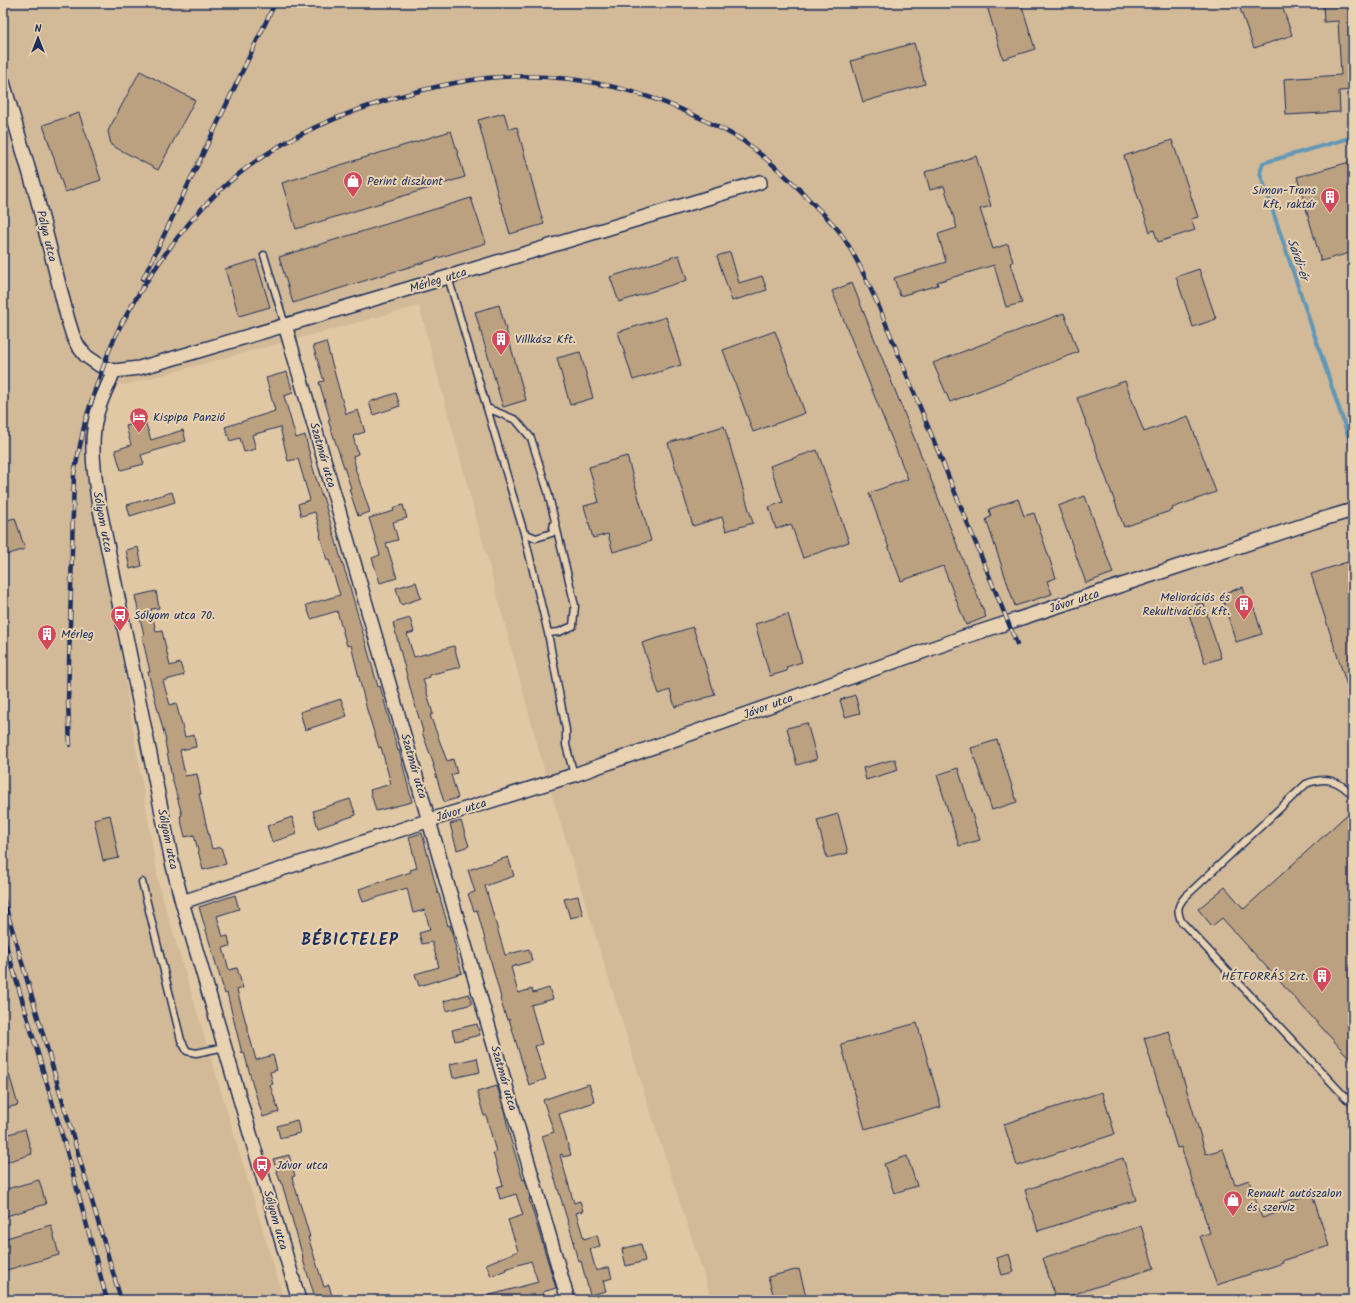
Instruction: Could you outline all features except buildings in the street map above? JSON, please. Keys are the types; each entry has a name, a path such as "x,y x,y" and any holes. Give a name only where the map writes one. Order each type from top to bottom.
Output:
{"street":[{"name":"Pálya utca","path":"3,82 37,198 73,336 86,356 102,367 114,371"},
{"name":"Mérleg utca","path":"114,371 139,368 448,277 760,182"},
{"name":"Szatmár utca","path":"285,325 430,820 568,1300"},
{"name":"Sólyom utca","path":"114,371 103,396 94,428 93,447 95,475 103,523 172,862 182,902 299,1300"},
{"name":"Jávor utca","path":"182,902 430,820 574,775 964,637 1353,510"}],"lane":[{"path":"264,255 285,325"},
{"path":"448,277 478,383 487,408 524,533 548,633 566,730 566,745 574,775"},
{"path":"487,408 516,420 531,438 548,492 575,606 573,626 559,632 548,633"},
{"path":"524,533 536,538 552,533 555,520"},
{"path":"1353,796 1338,783 1327,779 1317,780 1306,784 1184,897 1179,905 1178,914 1181,921 1347,1099 1353,1103"},
{"path":"142,882 181,1040 187,1051 196,1053 225,1047"}],"shaded area":[{"path":"3,3 1353,3 1353,1300 712,1300 649,1108 545,773 419,306 124,385 103,380 84,433 159,886 284,1300 3,1300"}],"waterway":[{"name":"Sárdi-ér","path":"1353,137 1263,163 1260,173 1353,450"}],"railway":[{"path":"143,279 275,3"},
{"path":"121,325 152,273 176,239 216,194 253,163 273,150 293,138 336,118 381,102 447,84 487,78 515,76 570,79 596,83 649,97 700,118 742,140 789,179 839,231 856,259 879,307 1017,644"},
{"path":"70,745 68,702 74,474 85,422 96,387 110,348 123,320"},
{"path":"3,898 121,1300"},
{"path":"3,935 67,1152 107,1300"}],"place":[{"name":"Perint diszkont","path":"353,198"},
{"name":"Simon-Trans Kft, raktár","path":"1330,214"},
{"name":"Villkász Kft.","path":"501,356"},
{"name":"Kispipa Panzió","path":"139,434"},
{"name":"Meliorációs és Rekultivációs Kft.","path":"1244,621"},
{"name":"Sólyom utca 70.","path":"120,632"},
{"name":"Mérleg","path":"47,651"},
{"name":"HÉTFORRÁS Zrt.","path":"1322,993"},
{"name":"Jávor utca","path":"262,1182"},
{"name":"Renault autószalon és szerviz","path":"1233,1217"}],"district":[{"name":"BÉBICTELEP","path":"350,939"}]}
